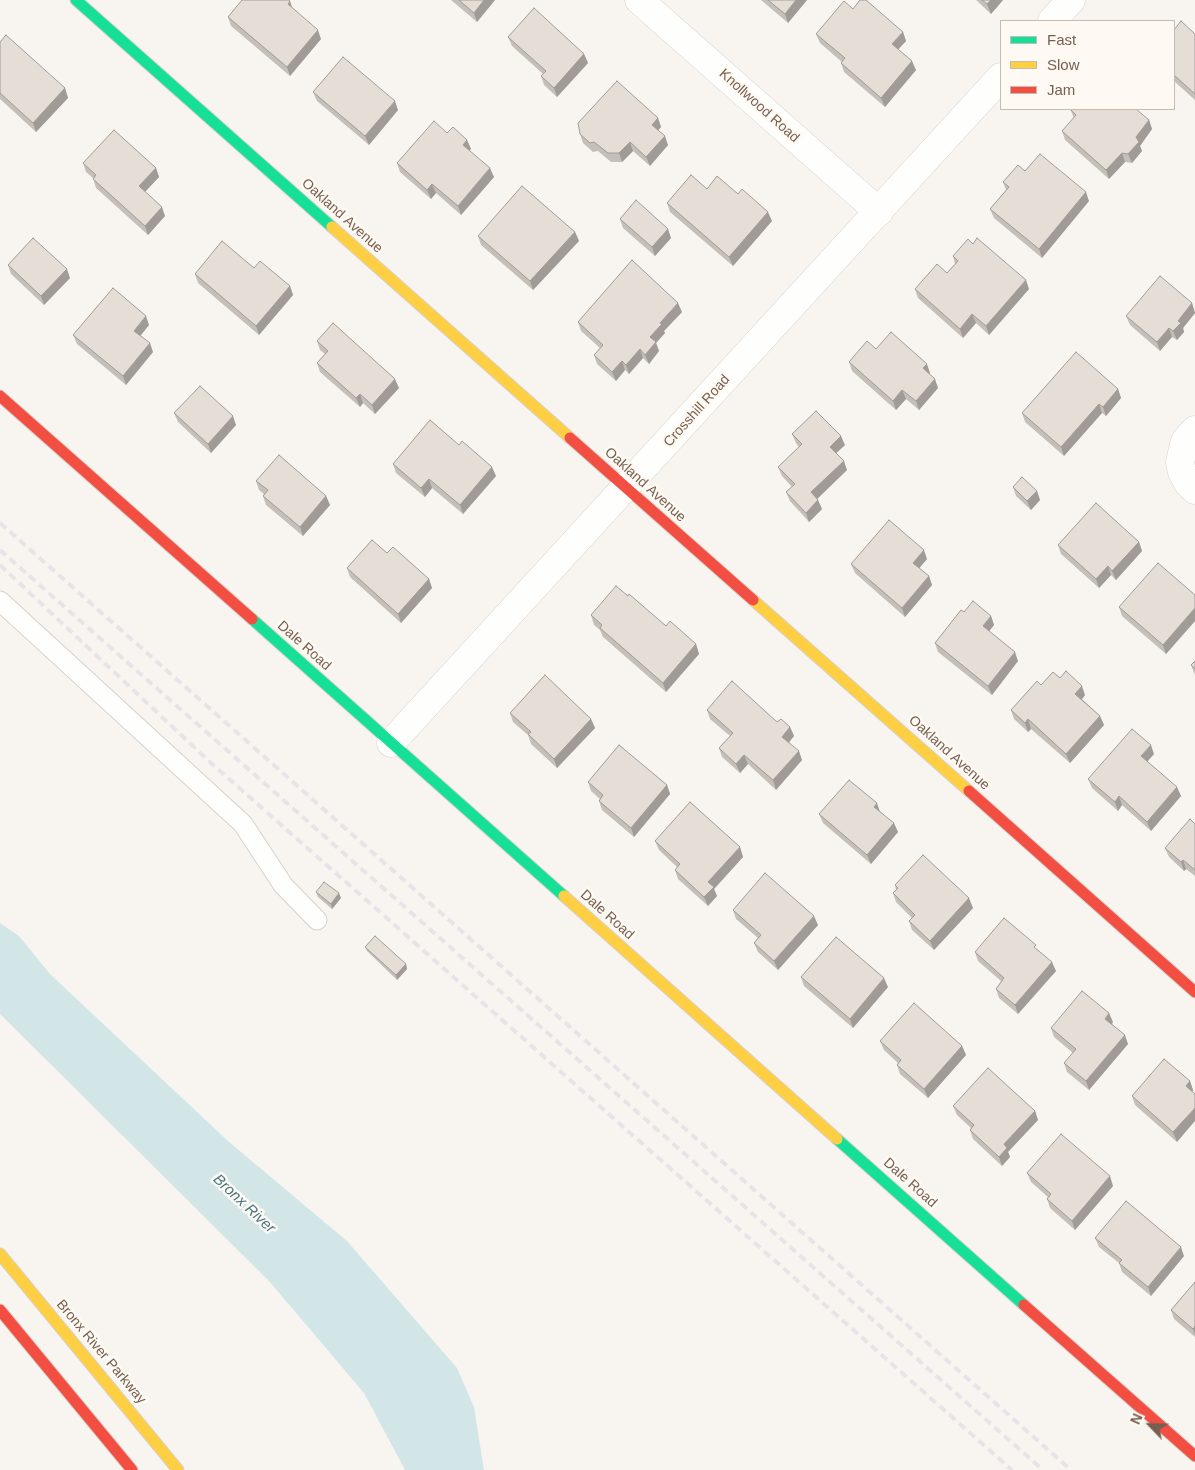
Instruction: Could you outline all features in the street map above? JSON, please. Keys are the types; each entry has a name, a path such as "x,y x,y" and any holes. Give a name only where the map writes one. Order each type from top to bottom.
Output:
{"main road":[{"name":"Oakland Avenue","path":"76,0 1195,992"},
{"name":"Dale Road","path":"0,396 1195,1456"},
{"name":"Bronx River Parkway","path":"0,1254 178,1470"},
{"path":"0,1310 132,1470"}],"street":[{"name":"Knollwood Road","path":"639,0 879,212"},
{"path":"1053,20 1071,0"},
{"name":"Crosshill Road","path":"391,743 1000,78"},
{"path":"1195,430 1185,441 1180,462 1182,472 1188,483 1195,490"}],"lane":[{"path":"0,601 244,824 283,885 317,920"}],"water":[{"name":"Bronx River","path":"0,923 19,936 50,974 228,1141 347,1241 457,1368 474,1407 484,1470 405,1470 364,1393 269,1281 0,1014"}],"building":[{"path":"242,0 289,0 288,4 318,30 287,67 228,17"},
{"path":"459,0 484,0 474,13"},
{"path":"768,0 796,0 785,14"},
{"path":"860,0 866,0 903,32 892,44 912,61 881,98 841,63 845,58 816,34 844,1 853,9"},
{"path":"982,0 991,0 987,4"},
{"path":"534,8 584,54 554,88 541,76 546,71 508,37"},
{"path":"1181,21 1195,34 1195,94 1175,76 1175,29"},
{"path":"6,35 65,88 33,123 0,93 0,42"},
{"path":"343,57 395,101 365,136 313,92"},
{"path":"617,81 658,118 652,125 665,136 646,157 630,142 619,153 608,153 594,142 590,143 580,134 578,123"},
{"path":"1071,110 1137,110 1149,120 1136,137 1139,142 1128,154 1122,153 1106,170 1062,131 1076,115"},
{"path":"434,121 447,133 453,127 467,140 463,145 490,168 458,206 432,184 427,190 397,163"},
{"path":"114,130 156,168 139,186 162,207 145,226 93,179 96,175 83,163"},
{"path":"1040,154 1086,192 1039,249 990,209 1009,187 1003,182 1018,165 1025,171"},
{"path":"691,175 707,189 717,176 738,194 742,189 768,212 729,257 667,203"},
{"path":"522,186 575,232 530,281 478,236"},
{"path":"636,200 668,229 652,247 620,219"},
{"path":"33,238 67,269 41,296 8,265"},
{"path":"977,238 1026,280 986,326 972,314 960,329 915,289 937,264 947,273 958,261 953,256 968,239 973,244"},
{"path":"222,241 254,268 260,261 290,286 256,326 195,274"},
{"path":"632,260 678,303 650,337 656,342 645,355 640,349 626,365 622,361 612,372 594,355 603,345 578,322"},
{"path":"1160,276 1192,303 1178,321 1181,323 1173,331 1169,328 1157,342 1126,316"},
{"path":"113,288 146,316 134,331 150,343 123,376 73,335"},
{"path":"333,323 395,379 372,405 360,394 356,398 317,363 328,351 317,341"},
{"path":"891,332 927,364 923,368 935,379 916,401 902,390 893,401 849,362 867,341 876,349"},
{"path":"1076,352 1118,389 1103,407 1099,404 1061,447 1022,413"},
{"path":"200,386 233,416 208,444 174,413"},
{"path":"816,411 841,436 830,447 844,461 811,492 818,500 806,513 786,492 795,484 778,467 802,444 792,434"},
{"path":"430,420 459,445 462,441 492,467 460,505 429,479 421,488 393,464"},
{"path":"279,455 326,496 300,527 263,496 268,490 256,481"},
{"path":"1022,477 1037,491 1027,501 1013,487"},
{"path":"1096,503 1139,542 1112,571 1108,566 1096,579 1058,545"},
{"path":"889,520 924,550 913,563 929,576 902,608 851,564"},
{"path":"372,540 387,553 393,547 429,579 398,614 347,568"},
{"path":"1158,563 1195,595 1195,608 1163,645 1119,607"},
{"path":"616,586 628,596 629,594 666,626 670,621 696,644 663,683 600,628 602,625 591,615"},
{"path":"973,601 991,616 983,626 1015,652 988,686 935,643 961,610 964,612"},
{"path":"1195,661 1195,669 1191,665"},
{"path":"1066,671 1082,686 1075,694 1100,716 1066,754 1028,719 1025,723 1011,710 1037,681 1041,685 1053,672 1060,678"},
{"path":"545,675 591,719 554,759 528,734 531,732 510,713"},
{"path":"732,681 777,722 781,719 790,727 782,737 799,751 773,780 744,755 736,764 719,748 733,733 707,710"},
{"path":"1132,729 1151,745 1141,756 1177,787 1147,822 1119,796 1115,802 1088,779"},
{"path":"619,745 667,785 631,828 599,801 603,795 588,782"},
{"path":"849,780 877,803 874,807 894,823 867,855 819,814"},
{"path":"690,802 740,847 708,882 714,887 704,897 675,870 680,864 655,841"},
{"path":"1190,819 1195,824 1195,870 1183,860 1181,862 1165,848"},
{"path":"923,855 969,898 930,941 909,921 915,915 893,893 898,888 895,885"},
{"path":"765,873 814,916 774,961 754,943 761,935 733,910"},
{"path":"324,882 339,893 331,904 316,892"},
{"path":"1004,918 1036,945 1034,947 1052,962 1015,1005 996,989 1004,978 975,952"},
{"path":"375,936 406,964 396,975 365,947"},
{"path":"836,937 884,978 850,1019 801,977"},
{"path":"1082,991 1109,1013 1105,1019 1125,1035 1086,1081 1064,1063 1076,1049 1051,1028"},
{"path":"914,1003 962,1046 924,1089 897,1065 901,1060 880,1041"},
{"path":"1164,1059 1190,1081 1186,1086 1195,1094 1195,1108 1173,1132 1132,1096"},
{"path":"988,1068 1035,1111 1004,1144 1007,1148 999,1157 970,1130 974,1125 953,1106"},
{"path":"1061,1134 1110,1176 1072,1221 1047,1199 1051,1194 1027,1173"},
{"path":"1126,1201 1181,1247 1148,1287 1119,1263 1122,1260 1095,1238"},
{"path":"1195,1282 1195,1326 1193,1329 1171,1310"}],"railway":[{"path":"0,523 1071,1470"},
{"path":"0,550 1043,1470"},
{"path":"0,565 211,763 1012,1470"}],"traffic: fast":[{"path":"76,0 332,227"},
{"path":"252,619 564,896"},
{"path":"837,1139 1024,1305"}],"traffic: slow":[{"path":"332,227 570,438"},
{"path":"753,600 969,791"},
{"path":"564,896 837,1139"},
{"path":"0,1254 178,1470"}],"traffic: jam":[{"path":"0,396 252,619"},
{"path":"570,438 753,600"},
{"path":"969,791 1195,992"},
{"path":"1024,1305 1195,1456"},
{"path":"0,1310 132,1470"}]}
